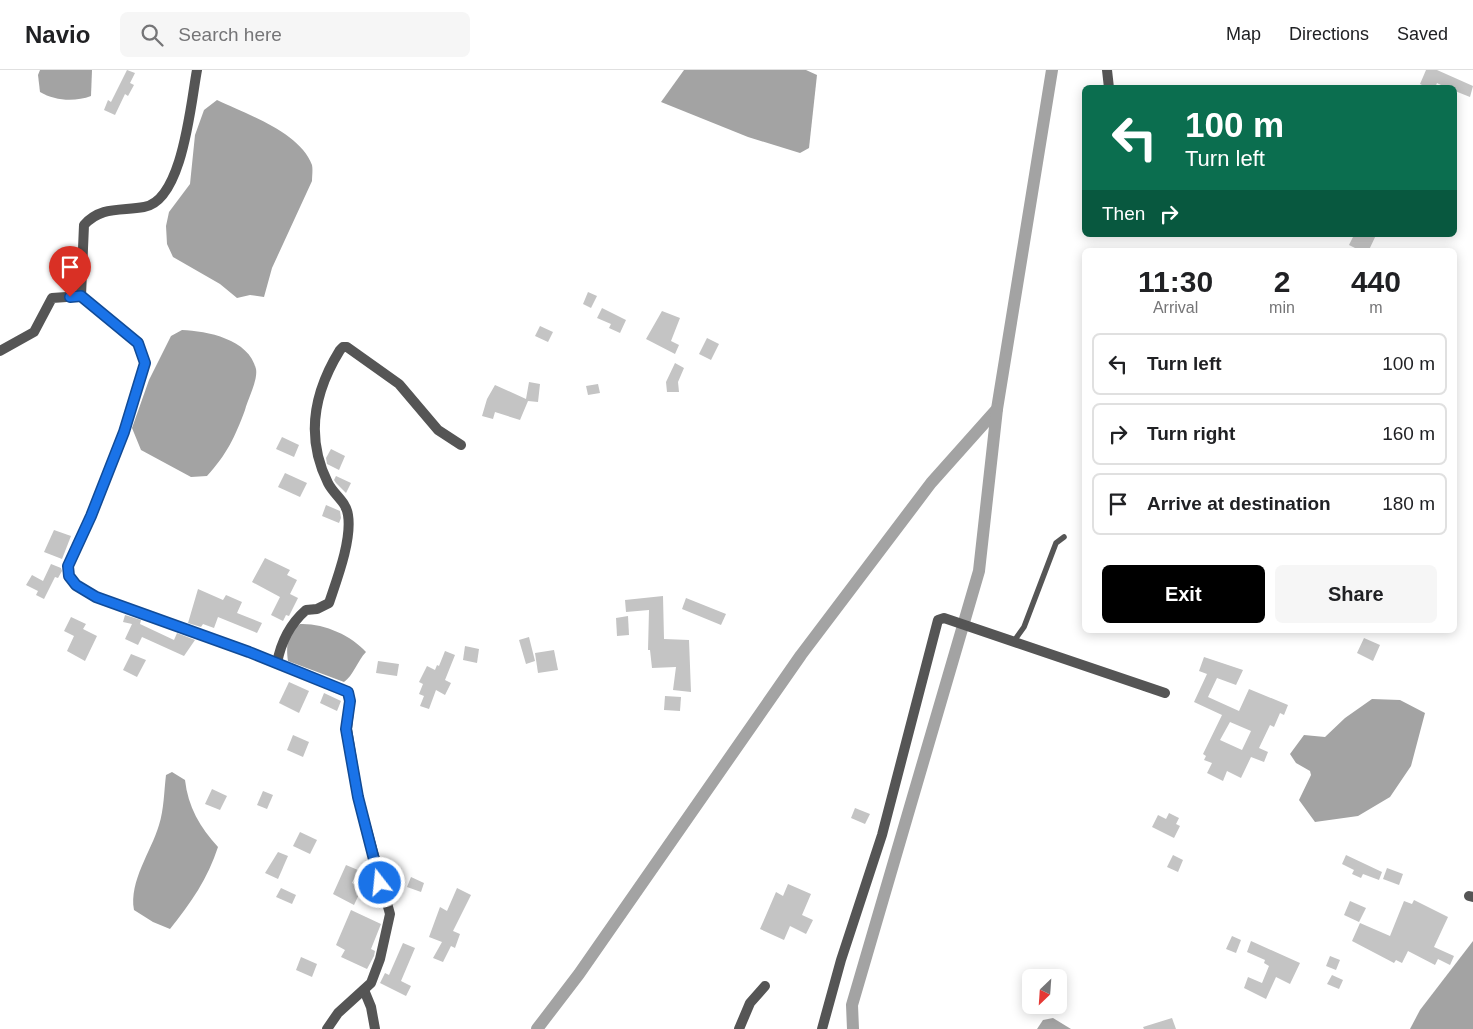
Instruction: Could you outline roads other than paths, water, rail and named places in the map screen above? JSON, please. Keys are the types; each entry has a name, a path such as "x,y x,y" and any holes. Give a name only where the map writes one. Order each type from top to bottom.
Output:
{"street":[{"path":"81,296 84,225 92,216 112,209 144,207 154,204 161,197 174,175 188,136 196,70"},
{"path":"1107,70 1109,85"},
{"path":"0,351 34,332 52,298 81,296 138,343 145,363 124,432 91,516 68,566 69,576 76,585 96,597 129,607 348,692 350,701 346,729 358,797 390,914 380,959 371,983 338,1013 327,1029"},
{"path":"277,663 280,650 295,620 306,610 317,609 329,603 340,571 349,522 348,514 346,506 328,483 314,434 314,417 318,398 340,350 343,347 347,347 399,384 438,430 461,445"},
{"path":"822,1029 841,960 882,835 938,620 944,618 1165,693"},
{"path":"739,1029 750,1004 765,986"},
{"path":"364,990 371,1007 375,1029"}],"lane":[{"path":"1014,641 1024,627 1056,543 1064,537"}],"waterway":[{"path":"537,1029 579,974 801,655 931,483 997,409 1052,70"},
{"path":"853,1029 852,1005 979,571 997,409"}]}
